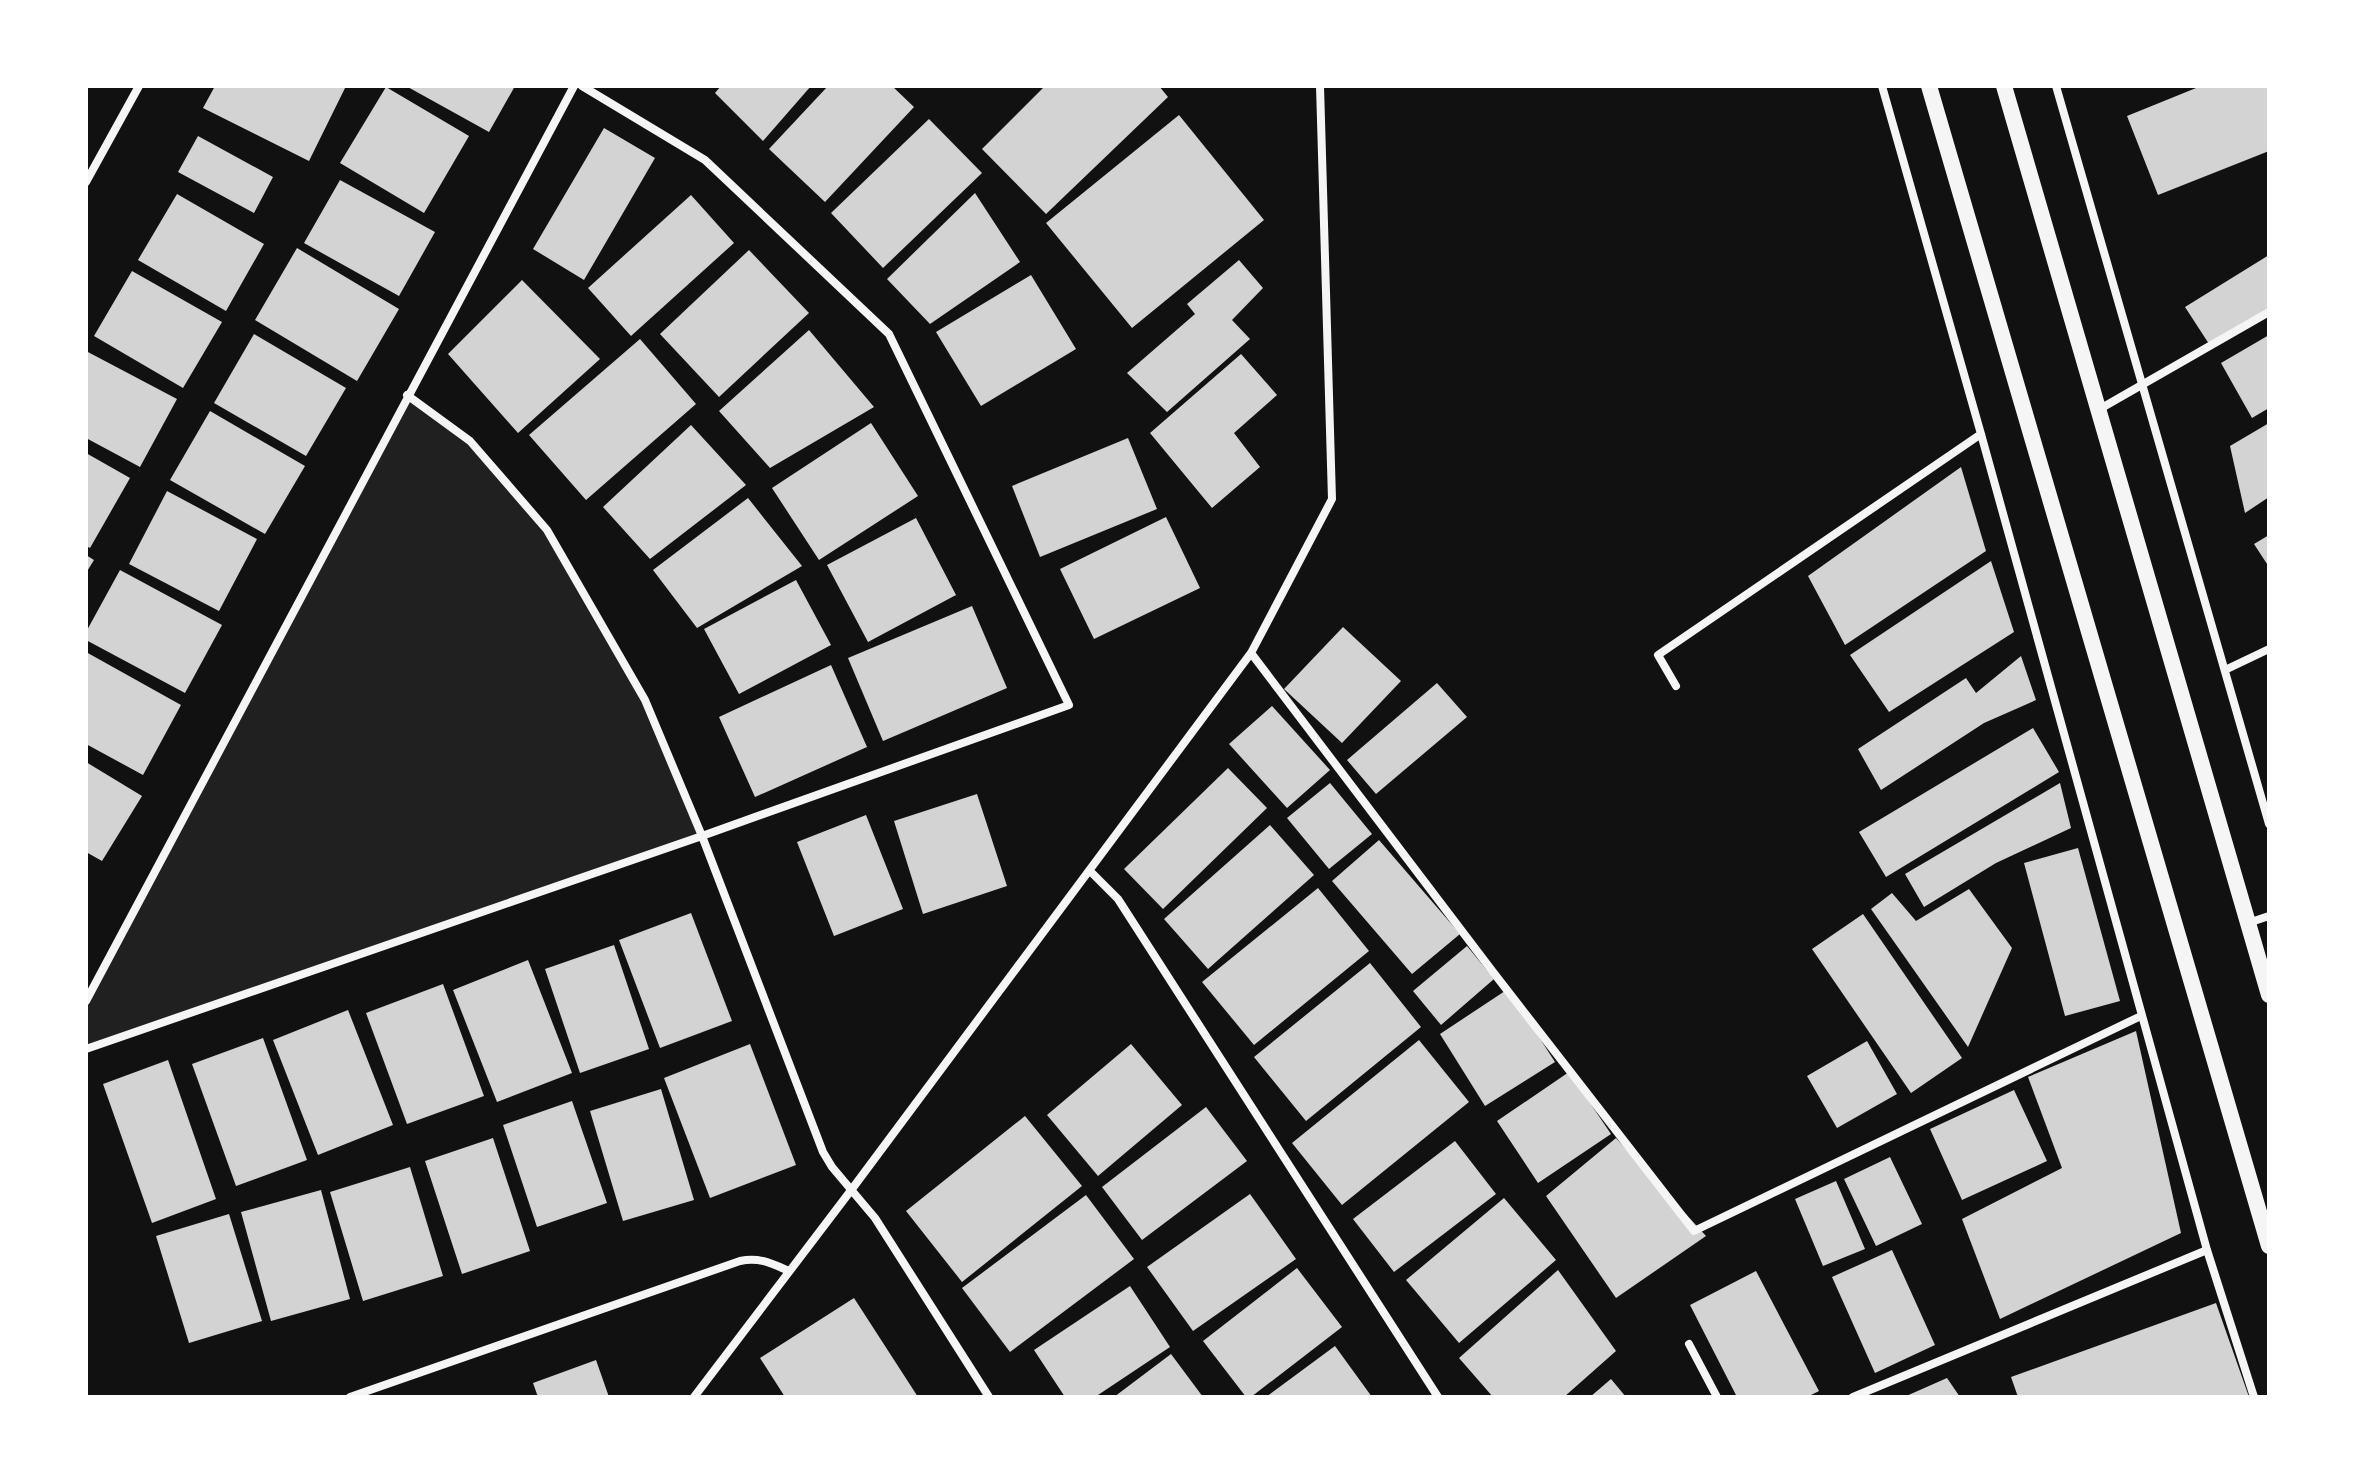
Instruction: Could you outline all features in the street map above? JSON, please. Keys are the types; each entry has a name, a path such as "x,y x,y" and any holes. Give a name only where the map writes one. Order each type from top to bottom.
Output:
{"main road":[{"path":"1929,86 2269,1246"},
{"path":"2004,86 2269,995"}],"street":[{"path":"86,182 139,86"},
{"path":"86,1001 574,86"},
{"path":"86,1049 702,836 1069,705 889,334 705,160 582,86"},
{"path":"694,1397 1251,653 1332,499 1320,86"},
{"path":"1882,86 2207,1250 2254,1397"},
{"path":"2056,86 2269,824"},
{"path":"2097,411 2269,312"},
{"path":"407,395 470,441 547,530 645,700 702,836 823,1152 875,1218 989,1397"},
{"path":"1676,686 1658,655 1981,434"},
{"path":"2225,670 2269,649"},
{"path":"1251,653 1694,1231 2141,1016"},
{"path":"1090,871 1118,899 1438,1397"},
{"path":"2248,923 2269,916"},
{"path":"1853,1397 2207,1250"},
{"path":"350,1397 740,1261 752,1258 764,1260 789,1271"},
{"path":"1689,1344 1717,1397"}],"shaded area":[{"path":"407,395 470,441 547,530 645,700 702,836 86,1049 86,1001"}],"building":[{"path":"215,86 346,86 309,161 203,108"},
{"path":"406,86 515,86 489,132"},
{"path":"721,86 811,86 763,141 715,93"},
{"path":"828,86 892,86 914,107 825,202 769,149"},
{"path":"1045,86 1159,86 1168,97 1046,214 982,149"},
{"path":"2201,86 2269,86 2269,151 2158,195 2127,116"},
{"path":"386,87 469,136 424,213 340,163"},
{"path":"1179,115 1264,220 1132,328 1046,223"},
{"path":"929,119 982,173 883,268 831,213"},
{"path":"604,128 655,158 584,280 533,249"},
{"path":"198,136 273,177 254,213 178,172"},
{"path":"340,180 435,232 399,296 304,243"},
{"path":"975,193 1020,262 930,324 887,279"},
{"path":"177,194 264,244 226,311 138,260"},
{"path":"691,195 734,243 631,336 588,288"},
{"path":"297,248 399,309 357,381 255,320"},
{"path":"749,250 809,313 719,397 660,334"},
{"path":"2269,255 2269,311 2211,347 2185,307"},
{"path":"1239,260 1263,288 1232,320 1250,339 1167,412 1127,373 1195,314 1187,304"},
{"path":"132,271 222,322 183,388 94,336"},
{"path":"1031,275 1076,349 981,406 936,332"},
{"path":"522,280 600,359 518,433 448,354"},
{"path":"809,330 874,407 770,468 719,411"},
{"path":"254,334 346,388 306,456 214,403"},
{"path":"2269,335 2269,408 2252,418 2221,363"},
{"path":"640,339 696,404 586,500 529,435"},
{"path":"86,351 177,399 140,467 86,438"},
{"path":"1241,354 1277,395 1234,433 1260,467 1212,508 1150,433"},
{"path":"210,411 305,466 265,534 170,480"},
{"path":"871,423 918,496 819,560 772,488"},
{"path":"2269,423 2269,497 2245,513 2230,446"},
{"path":"691,425 746,485 650,559 603,507"},
{"path":"1128,438 1157,509 1040,557 1012,486"},
{"path":"86,453 130,478 90,548 86,546"},
{"path":"1961,467 1986,551 1845,645 1808,576"},
{"path":"167,491 257,539 219,611 129,564"},
{"path":"748,498 802,566 697,628 653,570"},
{"path":"1166,517 1200,588 1094,639 1060,569"},
{"path":"916,518 956,595 868,642 827,565"},
{"path":"2269,535 2269,567 2254,544"},
{"path":"86,555 94,560 86,573"},
{"path":"1991,561 2014,632 1889,712 1850,655"},
{"path":"120,570 222,625 185,693 86,640 86,632"},
{"path":"796,580 831,645 739,694 704,629"},
{"path":"972,606 1007,688 883,741 848,658"},
{"path":"1343,627 1401,681 1342,743 1284,689"},
{"path":"86,652 181,705 143,775 86,744"},
{"path":"2021,656 2036,700 1984,723 1881,790 1858,749 1966,678 1976,693"},
{"path":"831,665 867,747 755,797 719,717"},
{"path":"1437,683 1467,717 1376,794 1347,760"},
{"path":"1272,706 1330,770 1287,808 1229,744"},
{"path":"2033,728 2059,772 1886,877 1859,832"},
{"path":"86,762 142,796 102,861 86,852"},
{"path":"1228,768 1267,808 1163,909 1124,869"},
{"path":"1330,783 1372,834 1329,869 1287,818"},
{"path":"2060,783 2071,828 1996,863 1924,907 1905,874"},
{"path":"977,794 1007,886 923,914 894,821"},
{"path":"866,815 903,909 834,936 797,842"},
{"path":"1270,825 1314,875 1208,969 1164,919"},
{"path":"1379,840 1460,934 1412,974 1332,881"},
{"path":"2078,848 2120,1001 2065,1016 2024,863"},
{"path":"1318,888 1369,951 1254,1045 1202,982"},
{"path":"1969,889 2012,948 1968,1047 1871,909 1892,893 1916,921"},
{"path":"691,913 732,1021 660,1048 619,940"},
{"path":"1863,914 1962,1058 1911,1093 1812,949"},
{"path":"614,945 649,1049 580,1073 545,969"},
{"path":"1467,946 1494,979 1441,1025 1413,991"},
{"path":"528,960 572,1073 497,1102 453,990"},
{"path":"1370,963 1421,1027 1306,1121 1254,1057"},
{"path":"443,984 484,1096 407,1124 366,1013"},
{"path":"1508,989 1555,1062 1485,1106 1440,1034"},
{"path":"348,1010 393,1125 318,1155 273,1040"},
{"path":"2136,1031 2181,1233 2000,1319 1962,1219 2062,1168 2028,1077"},
{"path":"263,1038 307,1160 236,1186 192,1064"},
{"path":"1419,1040 1469,1102 1342,1205 1292,1143"},
{"path":"1867,1041 1897,1094 1837,1128 1807,1076"},
{"path":"750,1044 796,1165 710,1198 664,1078"},
{"path":"1131,1044 1182,1105 1098,1176 1047,1115"},
{"path":"168,1060 216,1199 152,1223 103,1084"},
{"path":"1569,1072 1611,1134 1538,1183 1497,1121"},
{"path":"661,1089 694,1200 623,1221 590,1111"},
{"path":"2014,1090 2047,1161 1962,1200 1930,1129"},
{"path":"572,1101 607,1203 537,1227 503,1125"},
{"path":"1206,1107 1247,1161 1142,1240 1102,1187"},
{"path":"1025,1116 1082,1186 962,1282 906,1211"},
{"path":"493,1138 530,1251 462,1274 425,1161"},
{"path":"1616,1138 1706,1236 1616,1298 1546,1196"},
{"path":"1455,1141 1496,1194 1394,1272 1353,1219"},
{"path":"1890,1157 1922,1224 1876,1246 1844,1179"},
{"path":"410,1167 443,1276 363,1301 330,1192"},
{"path":"1836,1181 1865,1249 1823,1266 1795,1199"},
{"path":"321,1190 350,1299 271,1321 241,1212"},
{"path":"1250,1194 1296,1259 1193,1331 1147,1267"},
{"path":"1086,1195 1134,1259 1010,1352 962,1288"},
{"path":"1504,1198 1556,1260 1459,1343 1406,1280"},
{"path":"229,1214 262,1321 189,1343 156,1236"},
{"path":"1892,1250 1935,1345 1875,1373 1832,1277"},
{"path":"1297,1268 1342,1327 1251,1397 1246,1397 1203,1341"},
{"path":"1558,1270 1616,1351 1564,1397 1493,1397 1459,1358"},
{"path":"1756,1271 1819,1391 1807,1397 1737,1397 1690,1305"},
{"path":"1130,1286 1170,1347 1095,1397 1065,1397 1034,1350"},
{"path":"854,1298 918,1397 785,1397 760,1358"},
{"path":"2216,1303 2249,1397 2018,1397 2011,1377"},
{"path":"1335,1346 1372,1397 1266,1397"},
{"path":"1171,1354 1203,1397 1114,1397"},
{"path":"596,1360 609,1397 538,1397 533,1383"},
{"path":"1947,1378 1960,1397 1904,1397"},
{"path":"1611,1379 1626,1397 1590,1397"}]}
